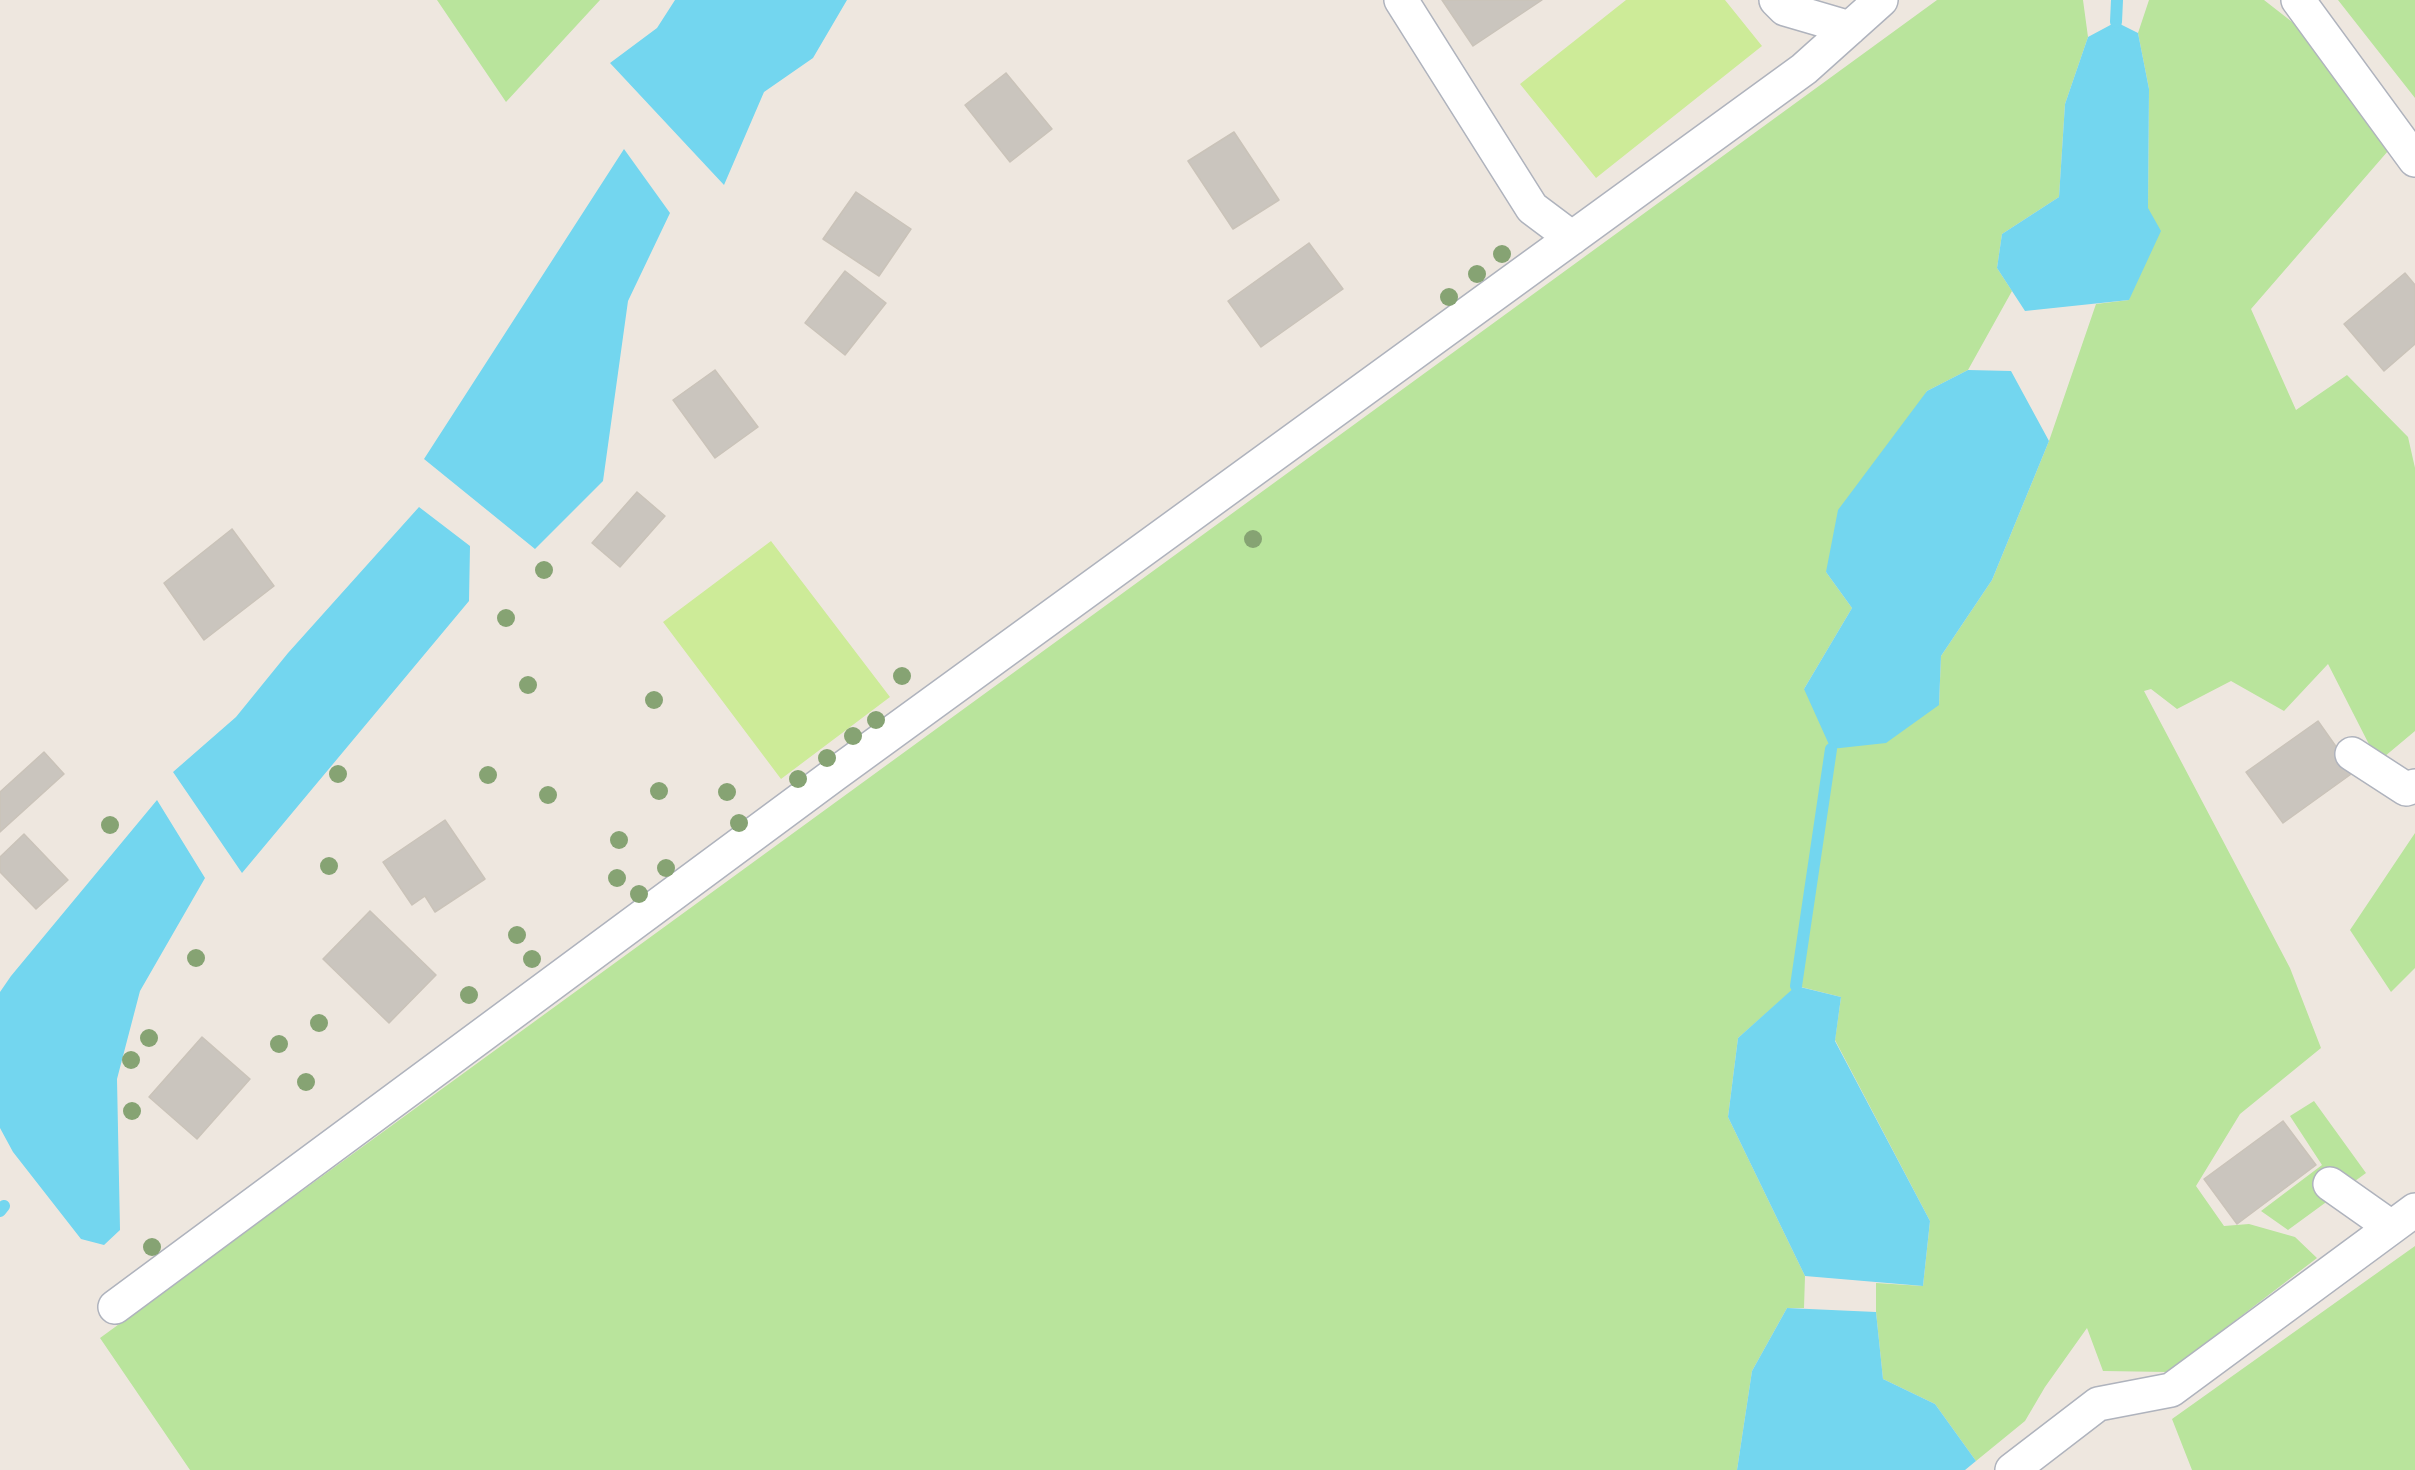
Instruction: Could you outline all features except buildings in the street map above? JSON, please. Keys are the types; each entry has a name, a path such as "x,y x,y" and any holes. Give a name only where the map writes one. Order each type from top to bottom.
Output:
{"street":[{"path":"1401,0 1532,208 1572,238"},
{"path":"1776,0 1785,9 1850,28"},
{"path":"116,1307 835,774 1804,69 1881,0"},
{"path":"2298,0 2415,160"},
{"path":"2352,754 2406,789 2415,786"},
{"path":"2012,1470 2098,1404 2171,1390 2403,1218 2330,1184"}],"green space":[{"path":"437,0 600,0 506,102"},
{"path":"1626,0 1725,0 1762,46 1596,178 1520,84"},
{"path":"1937,0 2083,0 2088,37 2065,104 2059,197 2002,234 1997,268 2012,291 1968,370 1927,391 1826,572 1852,608 1804,689 1939,705 1941,656 1992,580 2049,441 2096,304 2129,300 2148,208 2149,89 2138,33 2149,0 2264,0 2305,32 2388,151 2251,309 2296,410 2347,375 2408,437 2415,468 2415,731 2378,762 2328,664 2284,711 2231,681 2177,709 2151,689 2144,691 2290,968 2321,1048 2240,1114 2196,1186 2224,1226 2249,1224 2295,1237 2317,1258 2168,1372 2103,1371 2087,1328 2045,1387 2025,1421 1976,1461 1935,1404 1883,1379 1876,1312 1876,1283 1923,1286 1930,1221 1835,1040 1841,997 1797,986 1738,1038 1728,1117 1805,1276 1804,1308 1787,1308 1752,1371 1737,1470 190,1470 100,1338"},
{"path":"2338,0 2415,0 2415,98"},
{"path":"771,541 890,697 781,779 663,622"},
{"path":"2415,833 2415,968 2391,992 2350,930"},
{"path":"2314,1101 2366,1173 2288,1230 2261,1211 2322,1165 2290,1116"},
{"path":"2415,1246 2415,1470 2192,1470 2172,1419"}],"water":[{"path":"675,0 847,0 813,58 764,92 724,185 610,63 657,28"},
{"path":"2116,22 2138,33 2149,89 2148,208 2161,231 2129,300 2025,311 1997,268 2002,234 2059,197 2065,104 2088,37"},
{"path":"624,149 670,213 628,301 603,481 535,549 424,459"},
{"path":"1968,370 2011,371 2049,441 1992,580 1941,656 1939,705 1886,743 1831,749 1804,689 1852,608 1826,572 1838,510 1927,391"},
{"path":"419,507 470,546 469,601 242,873 173,772 236,717 288,653"},
{"path":"157,800 205,878 140,991 117,1079 120,1230 104,1245 81,1239 13,1152 0,1128 0,992"},
{"path":"1796,986 1841,997 1835,1041 1930,1221 1923,1286 1805,1276 1728,1117 1738,1038"},
{"path":"1787,1308 1876,1312 1883,1379 1935,1404 1976,1461 1965,1470 1737,1470 1752,1371"}],"waterway":[{"path":"2116,22 2117,0"},
{"path":"1796,986 1831,749"},
{"path":"0,1211 4,1206"}]}
